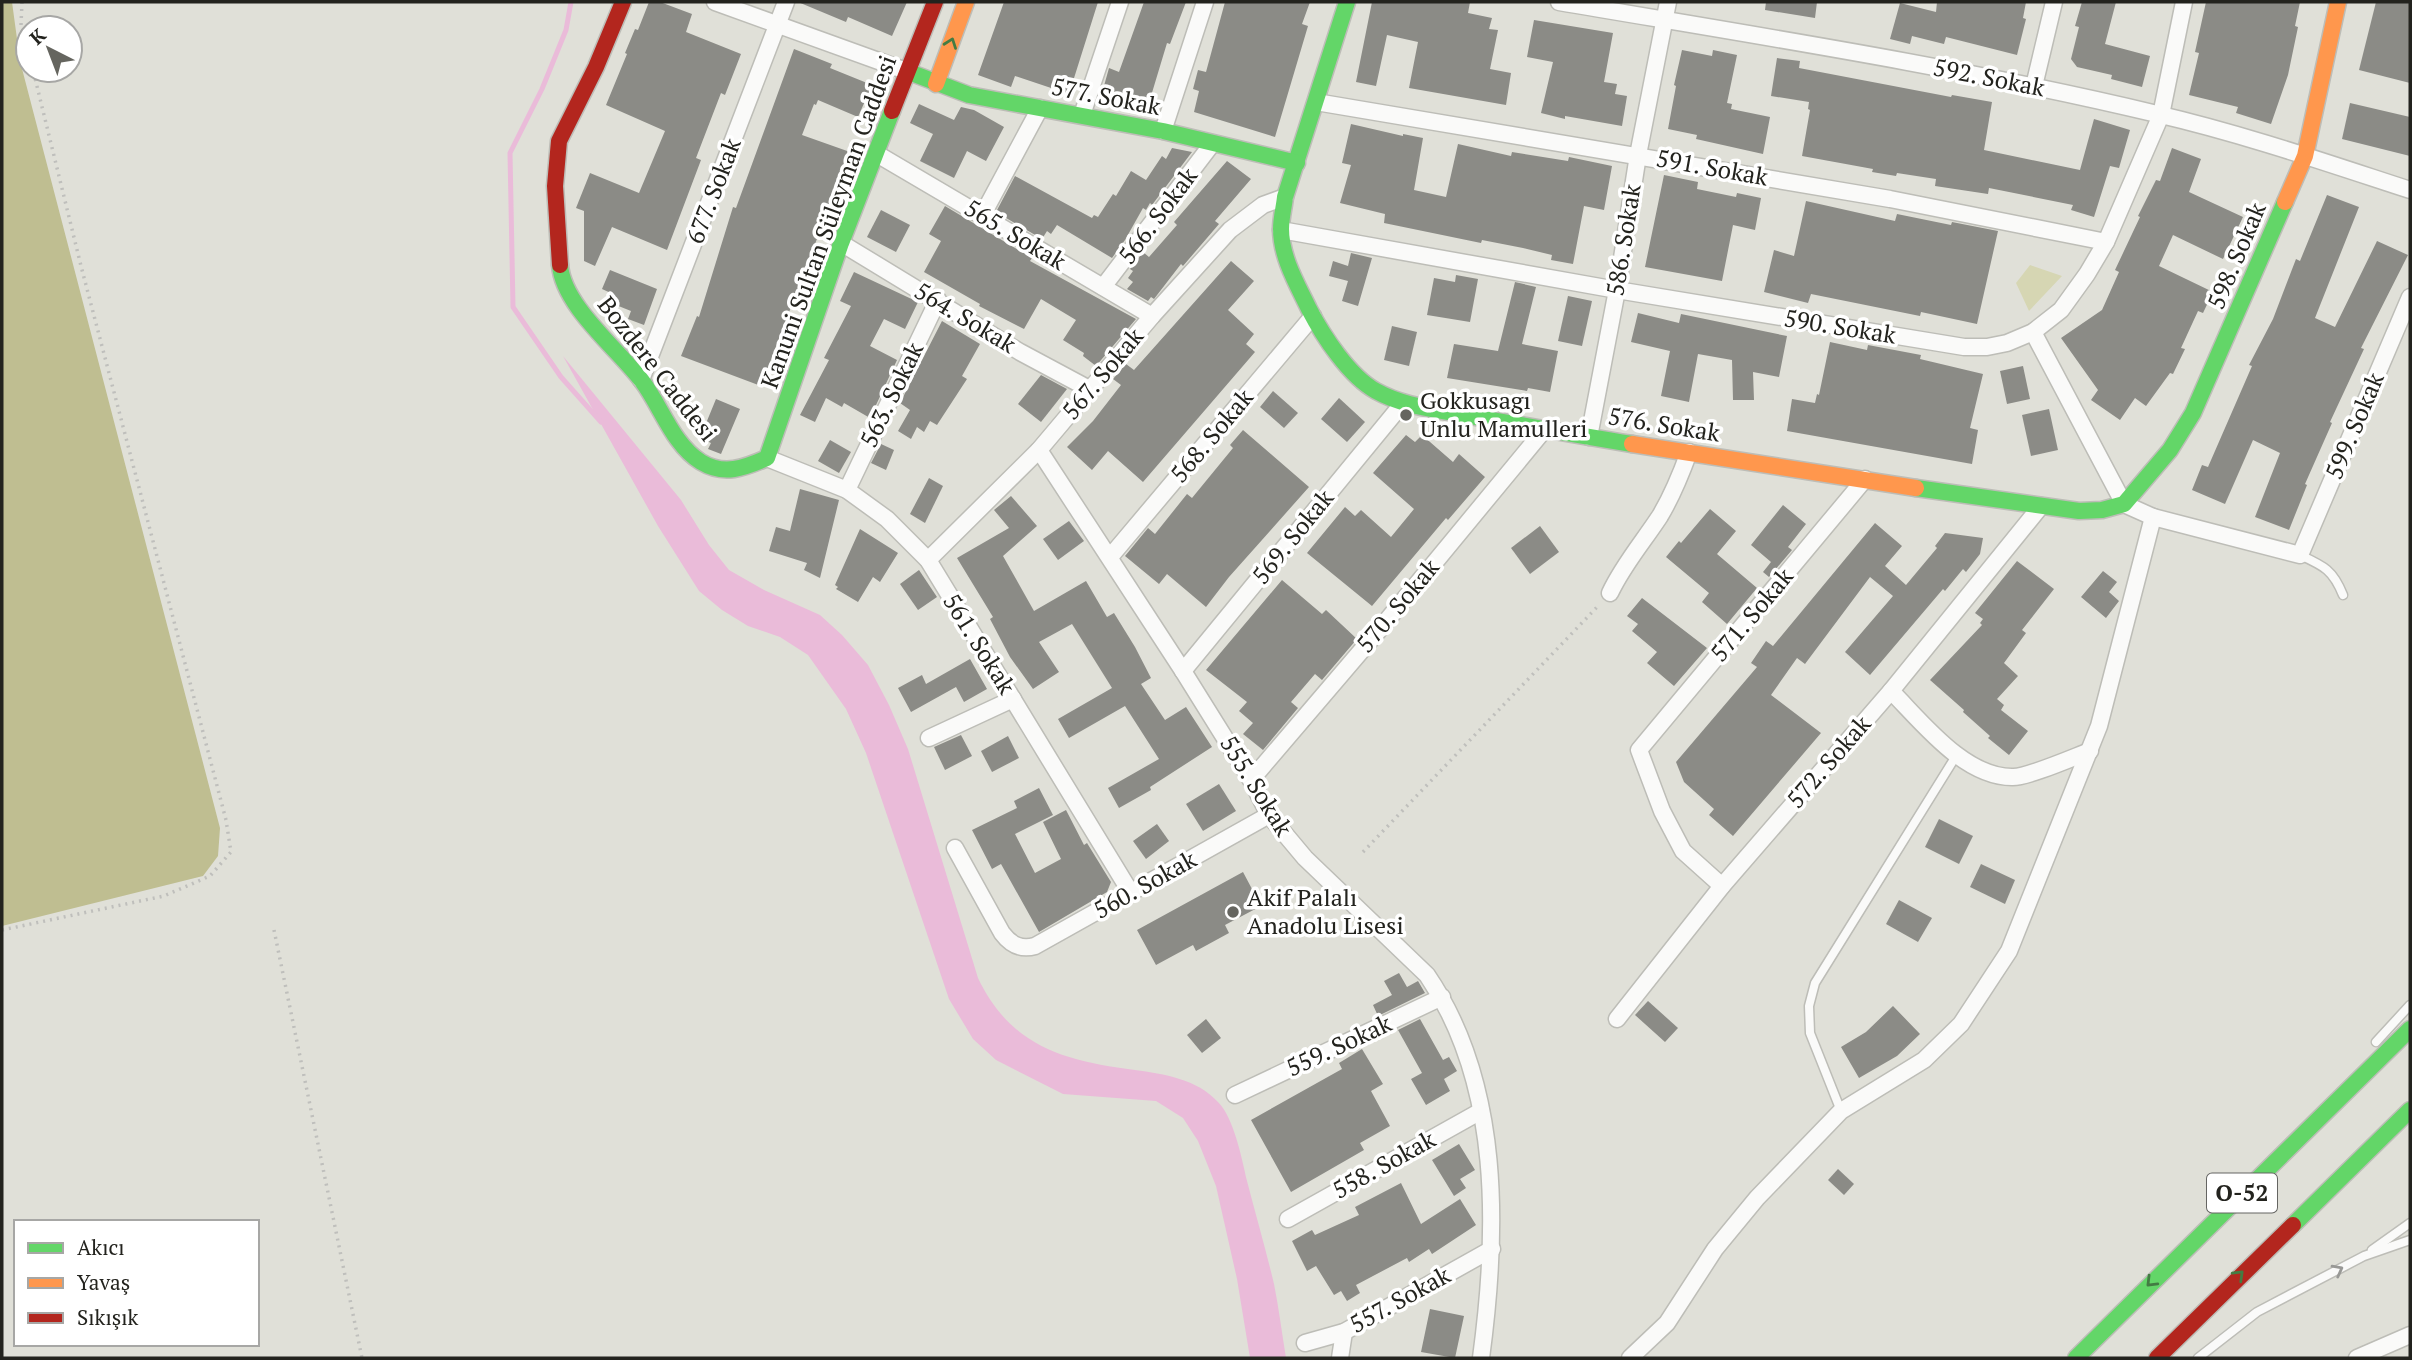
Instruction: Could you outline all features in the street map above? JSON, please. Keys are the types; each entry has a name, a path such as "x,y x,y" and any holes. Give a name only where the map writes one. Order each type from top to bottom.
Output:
{"main road":[{"name":"Bozdere Caddesi","path":"622,2 596,67 559,141 555,186 561,276 568,291 606,343 641,380 687,451 703,463 727,471 767,458"},
{"name":"Kanuni Sultan Süleyman Caddesi","path":"767,458 841,243 936,2"},
{"path":"936,84 966,2"},
{"name":"576. Sokak","path":"1347,2 1285,197 1281,230 1289,267 1313,316 1345,363 1376,391 1403,403 1544,430 2041,506 2079,511 2102,510 2124,504"},
{"name":"598. Sokak","path":"2124,504 2170,450 2193,413 2305,156 2338,2"},
{"name":"577. Sokak","path":"909,72 969,95 1163,131 1297,163"},
{"name":"O-52","path":"2076,1358 2410,1029"},
{"name":"O-52","path":"2157,1358 2410,1110"}],"street":[{"path":"715,2 909,72"},
{"name":"677. Sokak","path":"641,380 786,2"},
{"path":"1082,115 1120,2"},
{"path":"1163,131 1205,2"},
{"name":"592. Sokak","path":"1559,2 2034,86 2161,115 2305,156 2410,190"},
{"name":"586. Sokak","path":"1589,437 1617,290 1638,155 1668,2"},
{"path":"2034,86 2054,2"},
{"name":"590. Sokak","path":"1281,230 1617,290 1964,347 1987,347 2007,343 2032,332 2061,310 2106,242 2161,115 2184,2"},
{"name":"591. Sokak","path":"1316,102 1890,199 2106,242"},
{"path":"982,216 1040,108"},
{"name":"566. Sokak","path":"1103,287 1212,144"},
{"name":"565. Sokak","path":"877,154 1152,316"},
{"name":"567. Sokak","path":"928,560 1039,450 1152,316 1238,223 1263,205 1285,197"},
{"name":"564. Sokak","path":"841,243 1020,352 1091,390"},
{"name":"599. Sokak","path":"2300,555 2410,297"},
{"name":"563. Sokak","path":"847,490 938,300"},
{"name":"568. Sokak","path":"1110,557 1313,316"},
{"path":"2032,332 2124,504 2153,517 2300,555"},
{"name":"569. Sokak","path":"1183,671 1403,403"},
{"name":"570. Sokak","path":"1251,780 1544,430"},
{"name":"555. Sokak","path":"1039,450 1183,671 1251,780 1269,816 1305,858 1427,975 1454,1021 1473,1076 1481,1111 1493,1202 1490,1296 1481,1358"},
{"path":"1610,593 1620,571 1661,514 1689,452"},
{"name":"561. Sokak","path":"767,458 847,490 887,519 928,560 1132,893"},
{"name":"571. Sokak","path":"1722,886 1683,851 1662,811 1639,750 1865,479"},
{"name":"572. Sokak","path":"1618,1019 1722,886 1891,691 2041,506"},
{"path":"1630,1358 1667,1323 1715,1249 1757,1198 1841,1111 1924,1060 1961,1024 2009,951 2099,726 2153,517"},
{"path":"1891,691 1956,756 1982,771 2013,778 2090,751"},
{"path":"929,738 1013,699"},
{"name":"560. Sokak","path":"955,848 1002,933 1011,943 1020,947 1035,946 1269,816"},
{"name":"559. Sokak","path":"1235,1095 1442,997"},
{"name":"558. Sokak","path":"1288,1219 1481,1111"},
{"name":"557. Sokak","path":"1305,1343 1344,1332 1492,1249"},
{"path":"1340,1358 1344,1332"},
{"path":"2357,1358 2381,1353 2410,1335"}],"lane":[{"path":"2300,555 2335,577 2343,595"},
{"path":"1841,1111 1810,1033 1809,1006 1815,983 1956,756"},
{"path":"2373,1045 2410,1005"},
{"path":"2170,1263 2300,1124"},
{"path":"2198,1358 2257,1312 2364,1256 2410,1223"},
{"path":"2364,1256 2410,1240"}],"path":[{"path":"2,929 164,896 210,876 232,852 36,84"},
{"path":"1363,852 1610,593"},
{"path":"274,930 362,1358"}],"green space":[{"path":"2030,265 2062,276 2029,311 2016,283"}],"shaded area":[{"path":"2,2 12,2 14,84 26,84 220,828 218,856 203,876 2,926"},
{"path":"563,356 681,500 709,545 729,570 764,590 820,615 868,665 908,749 978,978 991,1001 1007,1020 1043,1047 1086,1062 1168,1076 1190,1083 1210,1094 1224,1109 1237,1139 1271,1271 1286,1358 1250,1358 1237,1279 1216,1186 1198,1141 1183,1118 1156,1101 1063,1094 996,1060 973,1039 949,999 866,753 846,709 808,655 780,637 748,626 699,591 658,526"}],"building":[{"path":"649,2 660,2 692,14 686,32 741,54 725,95 721,93 696,158 701,160 667,250 612,227 595,266 584,261 584,211 576,208 590,173 639,193 665,131 606,105 635,29 638,30"},
{"path":"798,2 907,2 892,36 848,17 846,22"},
{"path":"1004,2 1098,2 1069,94 1015,76 1011,87 978,75"},
{"path":"1144,2 1186,2 1170,44 1167,43 1148,106 1102,93 1109,68 1119,72"},
{"path":"1225,2 1310,2 1302,24 1308,26 1275,137 1194,112 1199,91 1193,89 1198,70 1206,72"},
{"path":"1372,2 1470,2 1468,13 1492,18 1489,29 1498,30 1490,69 1511,73 1506,105 1409,88 1418,42 1387,35 1376,86 1356,82"},
{"path":"1766,2 1817,2 1815,18 1765,10"},
{"path":"1937,2 2026,2 2023,18 2026,19 2017,55 1946,37 1944,44 1912,36 1910,44 1890,39 1900,3 1936,12"},
{"path":"2082,2 2116,2 2105,44 2150,56 2142,87 2111,79 2112,75 2077,67 2071,59 2079,27 2075,26"},
{"path":"2206,2 2300,2 2288,75 2271,124 2236,113 2238,107 2189,95 2199,53 2195,52"},
{"path":"2376,2 2410,2 2410,83 2359,70"},
{"path":"1534,20 1613,33 1604,82 1617,84 1615,94 1627,96 1622,126 1565,116 1565,119 1541,113 1553,62 1527,57"},
{"path":"794,49 832,64 830,68 872,85 858,117 818,100 802,135 850,152 761,386 681,356 697,316 699,317 733,207 736,208"},
{"path":"1682,50 1712,56 1713,50 1737,55 1727,103 1732,104 1731,109 1770,117 1763,154 1696,139 1697,135 1668,129"},
{"path":"1777,58 1800,61 1799,68 1951,97 1952,95 1992,102 1984,150 2080,170 2094,119 2130,130 2119,168 2110,166 2094,217 2071,210 2073,205 1989,188 1988,194 1935,186 1936,179 1872,172 1873,169 1802,156 1809,102 1771,96"},
{"path":"2350,103 2410,117 2410,156 2342,139"},
{"path":"919,104 954,120 961,107 974,110 1004,127 986,161 967,151 954,178 920,161 933,134 910,123"},
{"path":"1351,124 1423,138 1414,190 1446,197 1458,144 1511,156 1512,152 1568,161 1569,157 1612,166 1604,210 1584,206 1573,264 1551,260 1552,255 1523,248 1482,240 1481,243 1384,223 1385,214 1340,203 1351,165 1342,163"},
{"path":"1172,148 1192,152 1152,205 1150,203 1146,210 1143,208 1112,258 1057,225 1051,234 1047,231 1042,239 996,212 1015,176 1092,218 1094,215 1098,217 1113,194 1116,196 1131,171 1146,180 1162,156 1166,159"},
{"path":"2172,148 2201,159 2189,192 2243,217 2223,259 2173,235 2159,266 2213,292 2203,313 2198,311 2181,348 2185,349 2173,374 2170,373 2146,406 2135,398 2120,420 2091,400 2098,390 2061,338 2102,310 2119,272 2115,270 2140,217 2138,216 2156,180 2160,181"},
{"path":"1227,161 1251,179 1215,221 1219,224 1183,266 1181,264 1154,299 1151,297 1148,301 1127,289 1133,282 1128,278 1133,271 1130,269 1143,252 1149,257 1177,225 1174,222"},
{"path":"1664,175 1698,182 1697,189 1736,197 1737,193 1761,198 1755,230 1733,225 1722,281 1645,267"},
{"path":"2327,195 2359,207 2315,318 2335,327 2377,241 2408,255 2361,348 2364,349 2330,422 2332,423 2305,484 2307,485 2289,530 2255,517 2280,453 2253,440 2225,504 2192,490 2202,465 2208,467 2252,366 2249,365 2273,319 2296,259 2300,261"},
{"path":"1806,201 1895,221 1897,214 1998,231 1977,324 1921,312 1920,316 1811,294 1808,303 1764,292 1774,250 1794,256"},
{"path":"945,206 1032,258 1030,261 1136,319 1096,366 1083,356 1084,353 1063,340 1076,320 1041,299 1024,329 979,306 980,304 924,272 941,241 929,234"},
{"path":"881,210 910,225 896,252 867,237"},
{"path":"1351,253 1372,258 1358,306 1342,301 1348,281 1329,276 1333,261 1348,266"},
{"path":"1231,261 1254,281 1228,310 1254,334 1246,344 1255,352 1143,482 1108,451 1092,470 1067,447 1093,421 1121,385 1113,379 1126,364 1134,370"},
{"path":"610,270 657,289 644,325 628,319 631,311 616,305 619,300 602,289"},
{"path":"854,272 918,302 905,329 884,319 870,346 897,360 870,418 844,403 842,407 826,398 815,422 800,415 829,360 824,358 851,306 840,301"},
{"path":"1456,275 1478,279 1470,322 1427,315 1434,278 1455,282"},
{"path":"1515,282 1536,287 1522,344 1558,351 1550,392 1528,388 1527,391 1447,378 1454,344 1498,351"},
{"path":"1568,296 1592,301 1582,346 1558,341"},
{"path":"1638,313 1679,323 1681,314 1787,336 1779,377 1753,372 1754,400 1733,400 1732,360 1698,354 1689,402 1661,396 1670,351 1631,342"},
{"path":"942,321 980,344 962,376 967,379 937,425 930,421 924,432 917,427 911,439 898,431 910,410 900,403"},
{"path":"1392,326 1417,332 1409,366 1384,360"},
{"path":"1830,342 1867,350 1868,345 1921,355 1920,359 1983,374 1970,428 1978,430 1972,464 1787,431 1792,399 1815,403 1817,394 1819,395"},
{"path":"2023,366 2030,399 2007,404 2000,371"},
{"path":"1041,375 1067,389 1041,422 1018,404"},
{"path":"1273,391 1298,413 1284,428 1260,407"},
{"path":"1339,398 1365,422 1347,442 1321,419"},
{"path":"716,399 740,409 721,454 708,449 711,443 700,438"},
{"path":"2049,409 2058,450 2031,456 2022,415"},
{"path":"1243,430 1309,487 1206,607 1167,574 1159,584 1125,556 1148,528 1155,534 1187,494 1192,498 1233,448 1230,445"},
{"path":"1406,435 1415,442 1422,435 1453,462 1459,454 1485,477 1448,520 1446,518 1372,606 1307,553 1345,507 1355,516 1361,510 1391,537 1414,509 1373,473"},
{"path":"830,440 851,452 839,473 818,461"},
{"path":"881,444 894,450 886,470 871,463"},
{"path":"929,478 943,486 925,523 910,514"},
{"path":"800,489 839,500 820,578 804,570 807,563 769,551 776,527 790,531"},
{"path":"1011,496 1037,526 1003,556 1034,611 1086,581 1107,617 1114,613 1135,647 1151,678 1141,684 1165,720 1186,707 1212,747 1150,787 1151,790 1119,808 1108,788 1159,759 1125,706 1069,738 1058,719 1112,688 1072,624 1039,642 1059,672 1033,689 1010,657 990,619 993,617 957,558 1009,528 994,510"},
{"path":"1783,505 1806,524 1788,547 1792,550 1769,577 1763,572 1771,562 1751,545"},
{"path":"1710,509 1736,531 1717,554 1757,588 1727,624 1702,602 1709,593 1666,557"},
{"path":"1069,521 1084,541 1058,560 1043,539"},
{"path":"1875,523 1902,546 1885,566 1906,585 1937,548 1935,546 1945,533 1983,538 1980,554 1966,572 1963,569 1945,591 1943,589 1870,675 1845,652 1893,596 1870,577 1805,664 1797,658 1771,695 1821,733 1733,836 1709,815 1714,809 1684,782 1676,762 1757,667 1751,663 1766,641 1773,646"},
{"path":"1540,526 1559,552 1530,574 1511,548"},
{"path":"860,529 898,553 880,582 873,577 858,602 836,589 838,587 835,585"},
{"path":"2017,561 2054,589 2022,630 2026,633 2004,663 2018,676 1997,699 2004,705 2001,710 2028,731 2009,755 1988,738 1990,736 1930,680 1982,625 1980,623 1983,619 1975,613"},
{"path":"919,570 937,597 918,610 900,584"},
{"path":"2103,571 2117,582 2109,592 2119,601 2106,618 2081,597"},
{"path":"1282,580 1322,614 1326,610 1357,639 1322,680 1315,674 1291,702 1298,708 1263,750 1243,734 1253,723 1239,711 1247,702 1206,670"},
{"path":"1642,598 1707,648 1674,686 1647,663 1657,652 1632,631 1638,624 1627,616"},
{"path":"970,659 987,689 964,702 956,687 911,712 898,688 922,675 926,684"},
{"path":"961,735 972,756 945,770 934,747"},
{"path":"1008,736 1019,758 992,772 981,751"},
{"path":"1219,784 1236,811 1203,831 1186,804"},
{"path":"1039,788 1053,815 1015,834 1035,873 1061,859 1043,822 1066,810 1084,845 1087,843 1111,882 1107,892 1039,932 1001,864 992,869 972,830 1017,808 1014,801"},
{"path":"1939,819 1973,836 1959,864 1925,847"},
{"path":"1157,824 1169,841 1146,859 1133,841"},
{"path":"1981,864 2015,880 2005,904 1970,887"},
{"path":"1243,872 1261,906 1225,925 1229,933 1196,951 1193,945 1156,965 1137,930"},
{"path":"1899,900 1932,918 1918,942 1886,924"},
{"path":"1399,973 1407,987 1418,981 1425,993 1378,1016 1373,1005 1392,995 1384,981"},
{"path":"1648,1001 1678,1028 1665,1042 1635,1015"},
{"path":"1893,1006 1920,1034 1897,1056 1859,1078 1841,1047 1866,1032"},
{"path":"1206,1019 1221,1038 1202,1053 1187,1035"},
{"path":"1420,1019 1443,1060 1449,1057 1457,1071 1444,1079 1450,1091 1426,1105 1411,1079 1422,1073 1398,1030"},
{"path":"1362,1049 1383,1084 1371,1091 1390,1126 1360,1143 1364,1150 1291,1192 1251,1120 1342,1069 1339,1063"},
{"path":"1459,1144 1475,1170 1460,1179 1466,1188 1454,1196 1432,1160"},
{"path":"1838,1169 1854,1184 1844,1195 1828,1180"},
{"path":"1401,1183 1421,1224 1460,1199 1476,1225 1432,1254 1429,1249 1409,1262 1407,1258 1356,1285 1360,1293 1347,1301 1341,1291 1334,1295 1316,1266 1307,1271 1292,1241 1312,1230 1315,1235 1359,1215 1355,1207"},
{"path":"1430,1309 1464,1316 1455,1358 1421,1352"}],"waterway":[{"path":"571,2 566,30 542,89 510,153 513,307 561,377 601,422"}],"traffic: fast":[{"path":"1347,2 1285,197 1281,225 1290,270 1322,331 1356,376 1376,391 1397,400 1430,409 1632,444"},
{"path":"909,72 969,95 1163,131 1297,163"},
{"path":"560,265 563,280 581,311 642,381 675,435 691,455 709,466 726,470 767,458 841,243 892,111"},
{"path":"1916,488 2079,511 2102,510 2124,504 2170,450 2193,413 2285,202"},
{"path":"2076,1358 2410,1029"},
{"path":"2293,1225 2410,1110"}],"traffic: slow":[{"path":"936,84 966,2"},
{"path":"2285,202 2305,156 2338,2"},
{"path":"1632,444 1916,488"}],"traffic: jam":[{"path":"560,265 555,186 559,141 596,67 623,2"},
{"path":"892,111 935,2"},
{"path":"2157,1358 2293,1225"}],"place":[{"name":"Gokkusagı Unlu Mamulleri","path":"1406,415"},
{"name":"Akif Palalı Anadolu Lisesi","path":"1233,912"}]}
